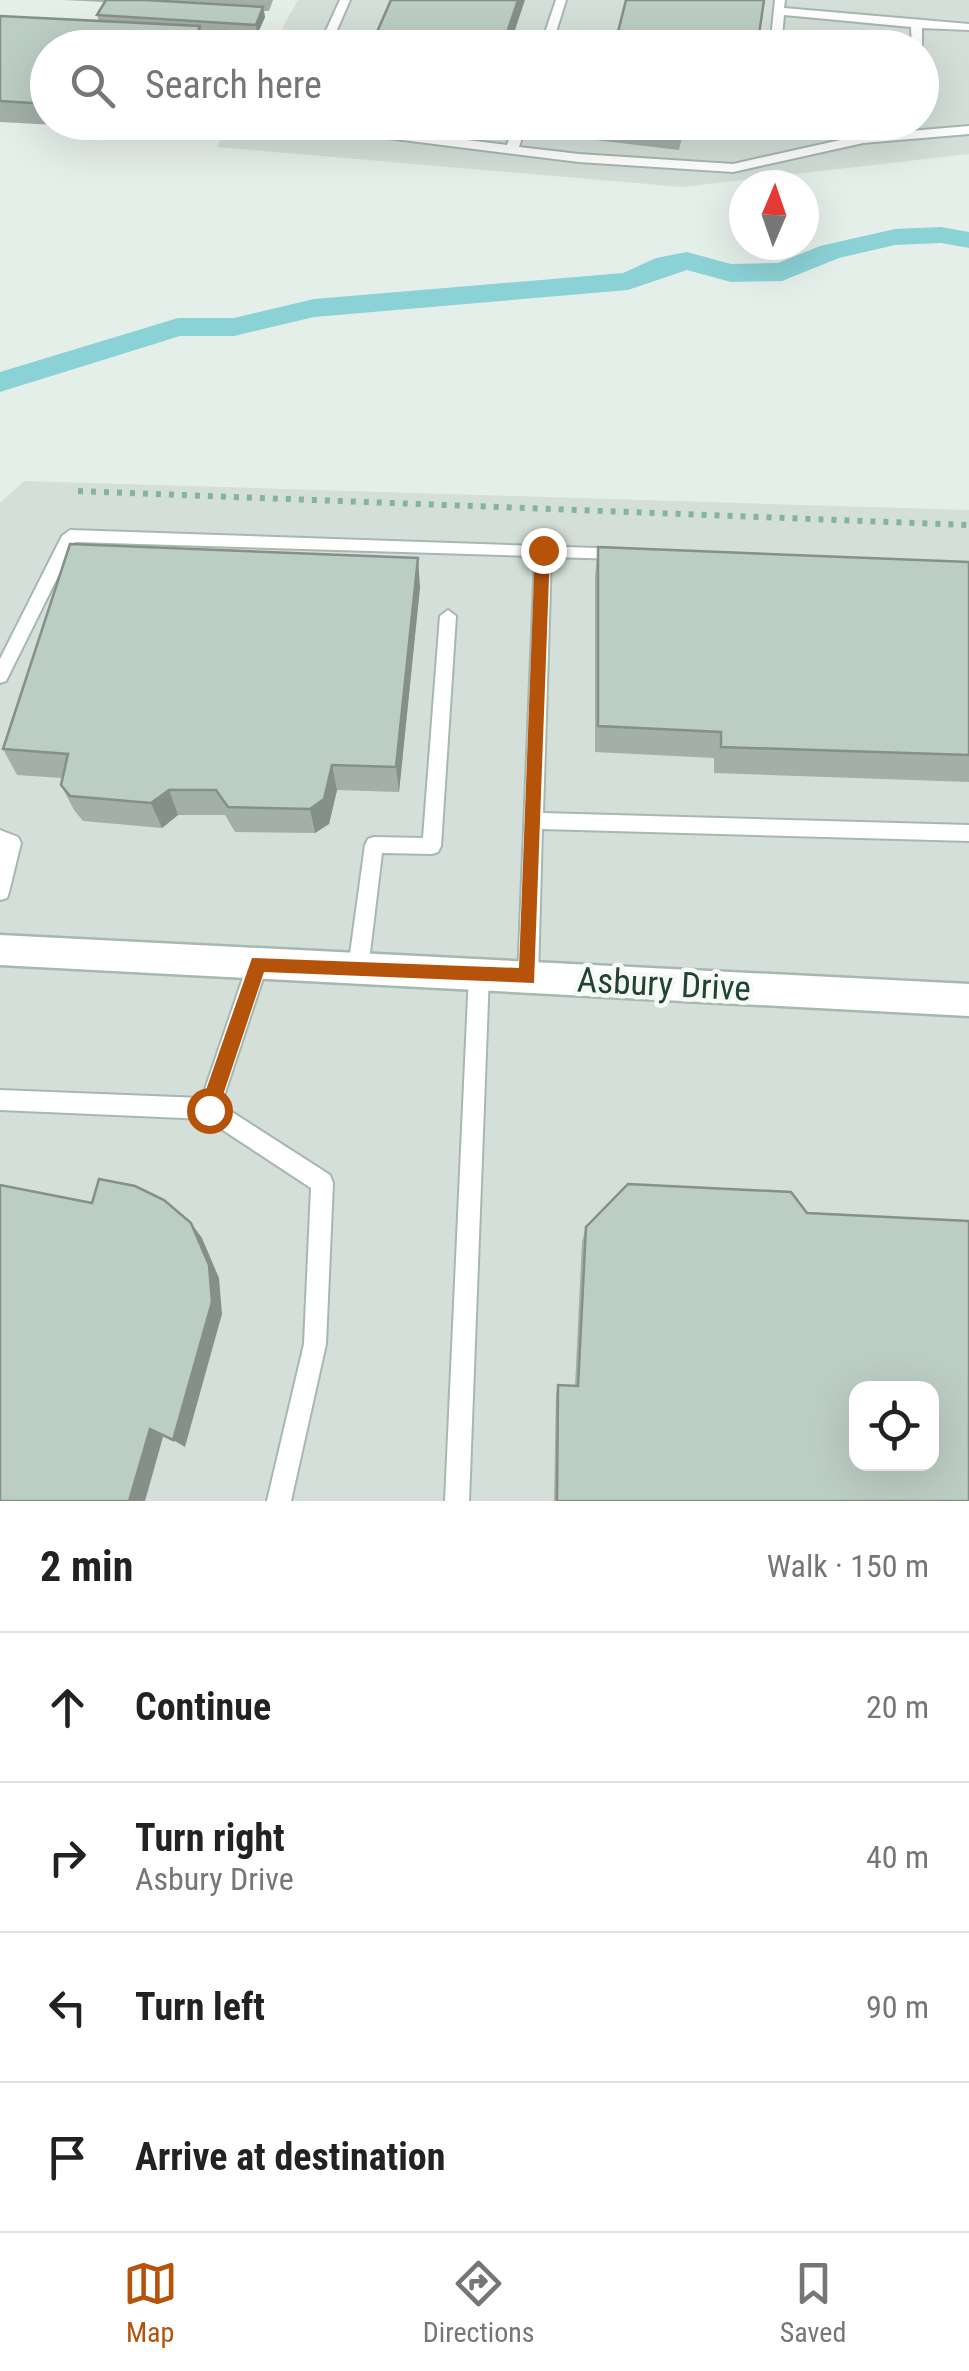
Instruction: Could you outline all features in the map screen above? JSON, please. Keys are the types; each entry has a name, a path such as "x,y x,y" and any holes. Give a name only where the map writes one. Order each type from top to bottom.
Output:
{"street":[{"name":"Asbury Drive","path":"0,950 969,1000"}],"lane":[{"path":"331,30 344,0"},
{"path":"551,30 561,0"},
{"path":"780,6 969,27"},
{"path":"916,24 916,30"},
{"path":"939,133 969,130"},
{"path":"438,140 733,168 859,140"},
{"path":"512,149 515,140"},
{"path":"0,676 70,536 640,554"},
{"path":"528,977 543,550"},
{"path":"358,968 374,845 432,846 448,616"},
{"path":"533,821 969,834"},
{"path":"0,838 12,843 0,892"},
{"path":"209,1110 258,964"},
{"path":"457,1501 480,974"},
{"path":"0,1100 209,1110 322,1183 314,1344 279,1501"}],"path":[{"path":"78,491 969,525"}],"shaded area":[{"path":"298,0 969,0 969,154 819,171 729,170 729,182 682,187 217,147 221,140 939,140 939,30 281,30"},
{"path":"24,481 969,510 969,1501 0,1501 0,503"}],"building":[{"path":"106,0 263,7 256,25 97,15"},
{"path":"391,0 518,0 508,30 378,30"},
{"path":"626,0 764,0 760,30 618,30"},
{"path":"0,16 200,26 198,30 30,30 30,103 0,101"},
{"path":"70,544 418,558 396,767 332,765 324,799 310,809 228,807 216,790 169,790 151,803 70,796 61,785 68,754 3,749"},
{"path":"598,547 969,562 969,755 721,747 721,732 598,726"},
{"path":"99,1179 135,1186 164,1200 191,1223 209,1265 212,1302 173,1440 150,1429 129,1501 0,1501 0,1185 92,1203"},
{"path":"628,1184 791,1192 807,1213 969,1221 969,1501 557,1501 558,1385 578,1386 586,1227"}],"waterway":[{"path":"0,382 178,327 234,327 314,308 628,281 666,264 687,261 731,273 782,272 830,252 895,237 941,235 969,240"}],"route":[{"path":"209,1110 258,964 528,977 543,550"}]}
